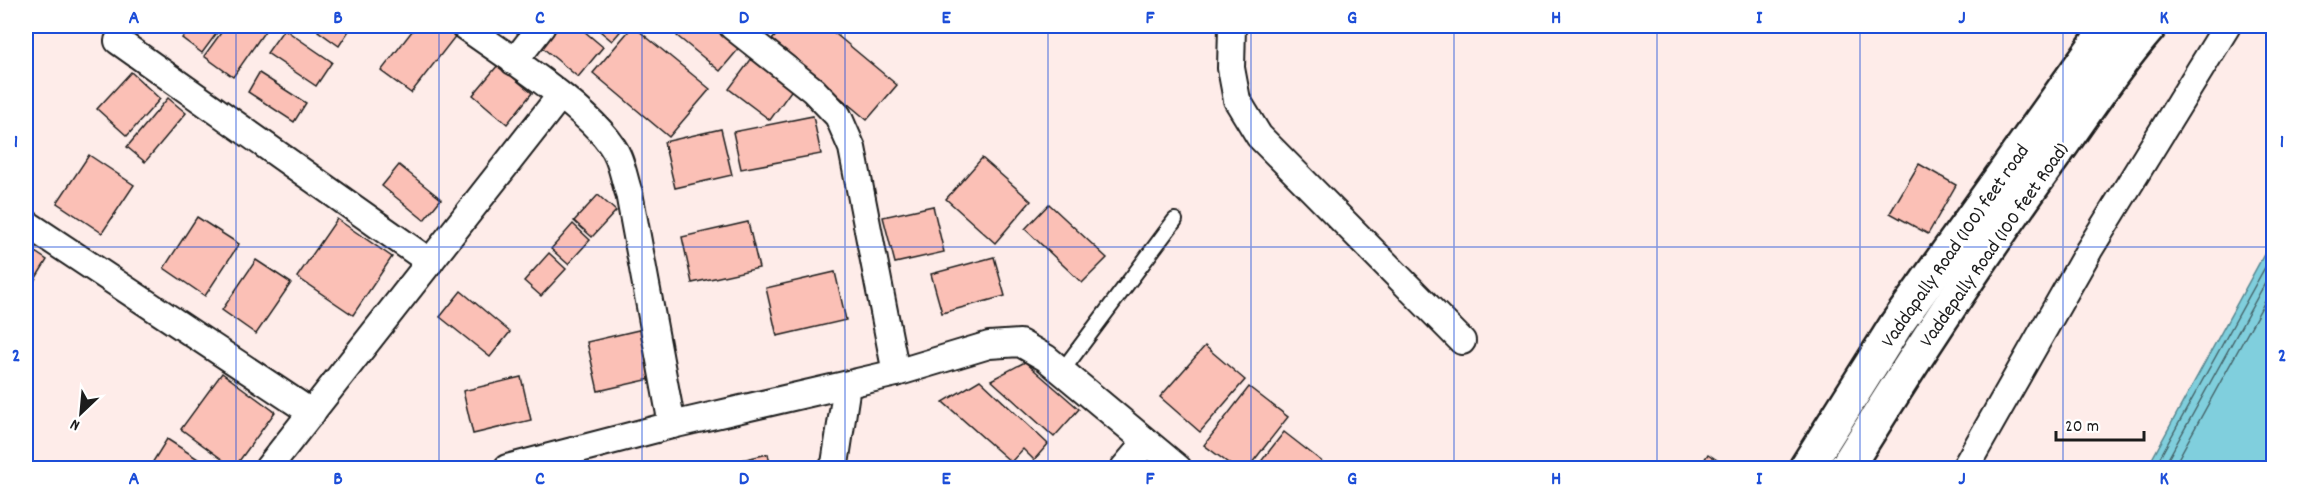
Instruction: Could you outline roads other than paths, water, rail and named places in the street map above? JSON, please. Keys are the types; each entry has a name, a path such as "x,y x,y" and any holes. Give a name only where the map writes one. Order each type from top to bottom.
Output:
{"main road":[{"name":"Vaddapally Road (100) feet road","path":"1806,468 1896,325 2109,26"},
{"name":"Vaddepally Road (100 feet Road)","path":"1846,468 1932,331 2040,174 2150,26"}],"street":[{"path":"464,26 560,96 597,127 618,156 628,193 672,425"},
{"path":"514,62 542,26"},
{"path":"732,26 813,90 838,116 852,148 896,373"},
{"path":"1232,26 1231,68 1237,100 1258,136 1462,341"},
{"path":"1965,468 2089,250 2227,26"},
{"path":"117,41 430,262"},
{"path":"268,468 560,96"},
{"path":"26,223 312,413"},
{"path":"507,468 672,425 896,373 989,345 1020,343 1046,358 1178,468"},
{"path":"832,468 835,464 848,385"},
{"path":"1124,468 1146,442"}],"lane":[{"path":"1062,371 1175,220"}],"water":[{"path":"2273,238 2273,468 2147,468"}]}
